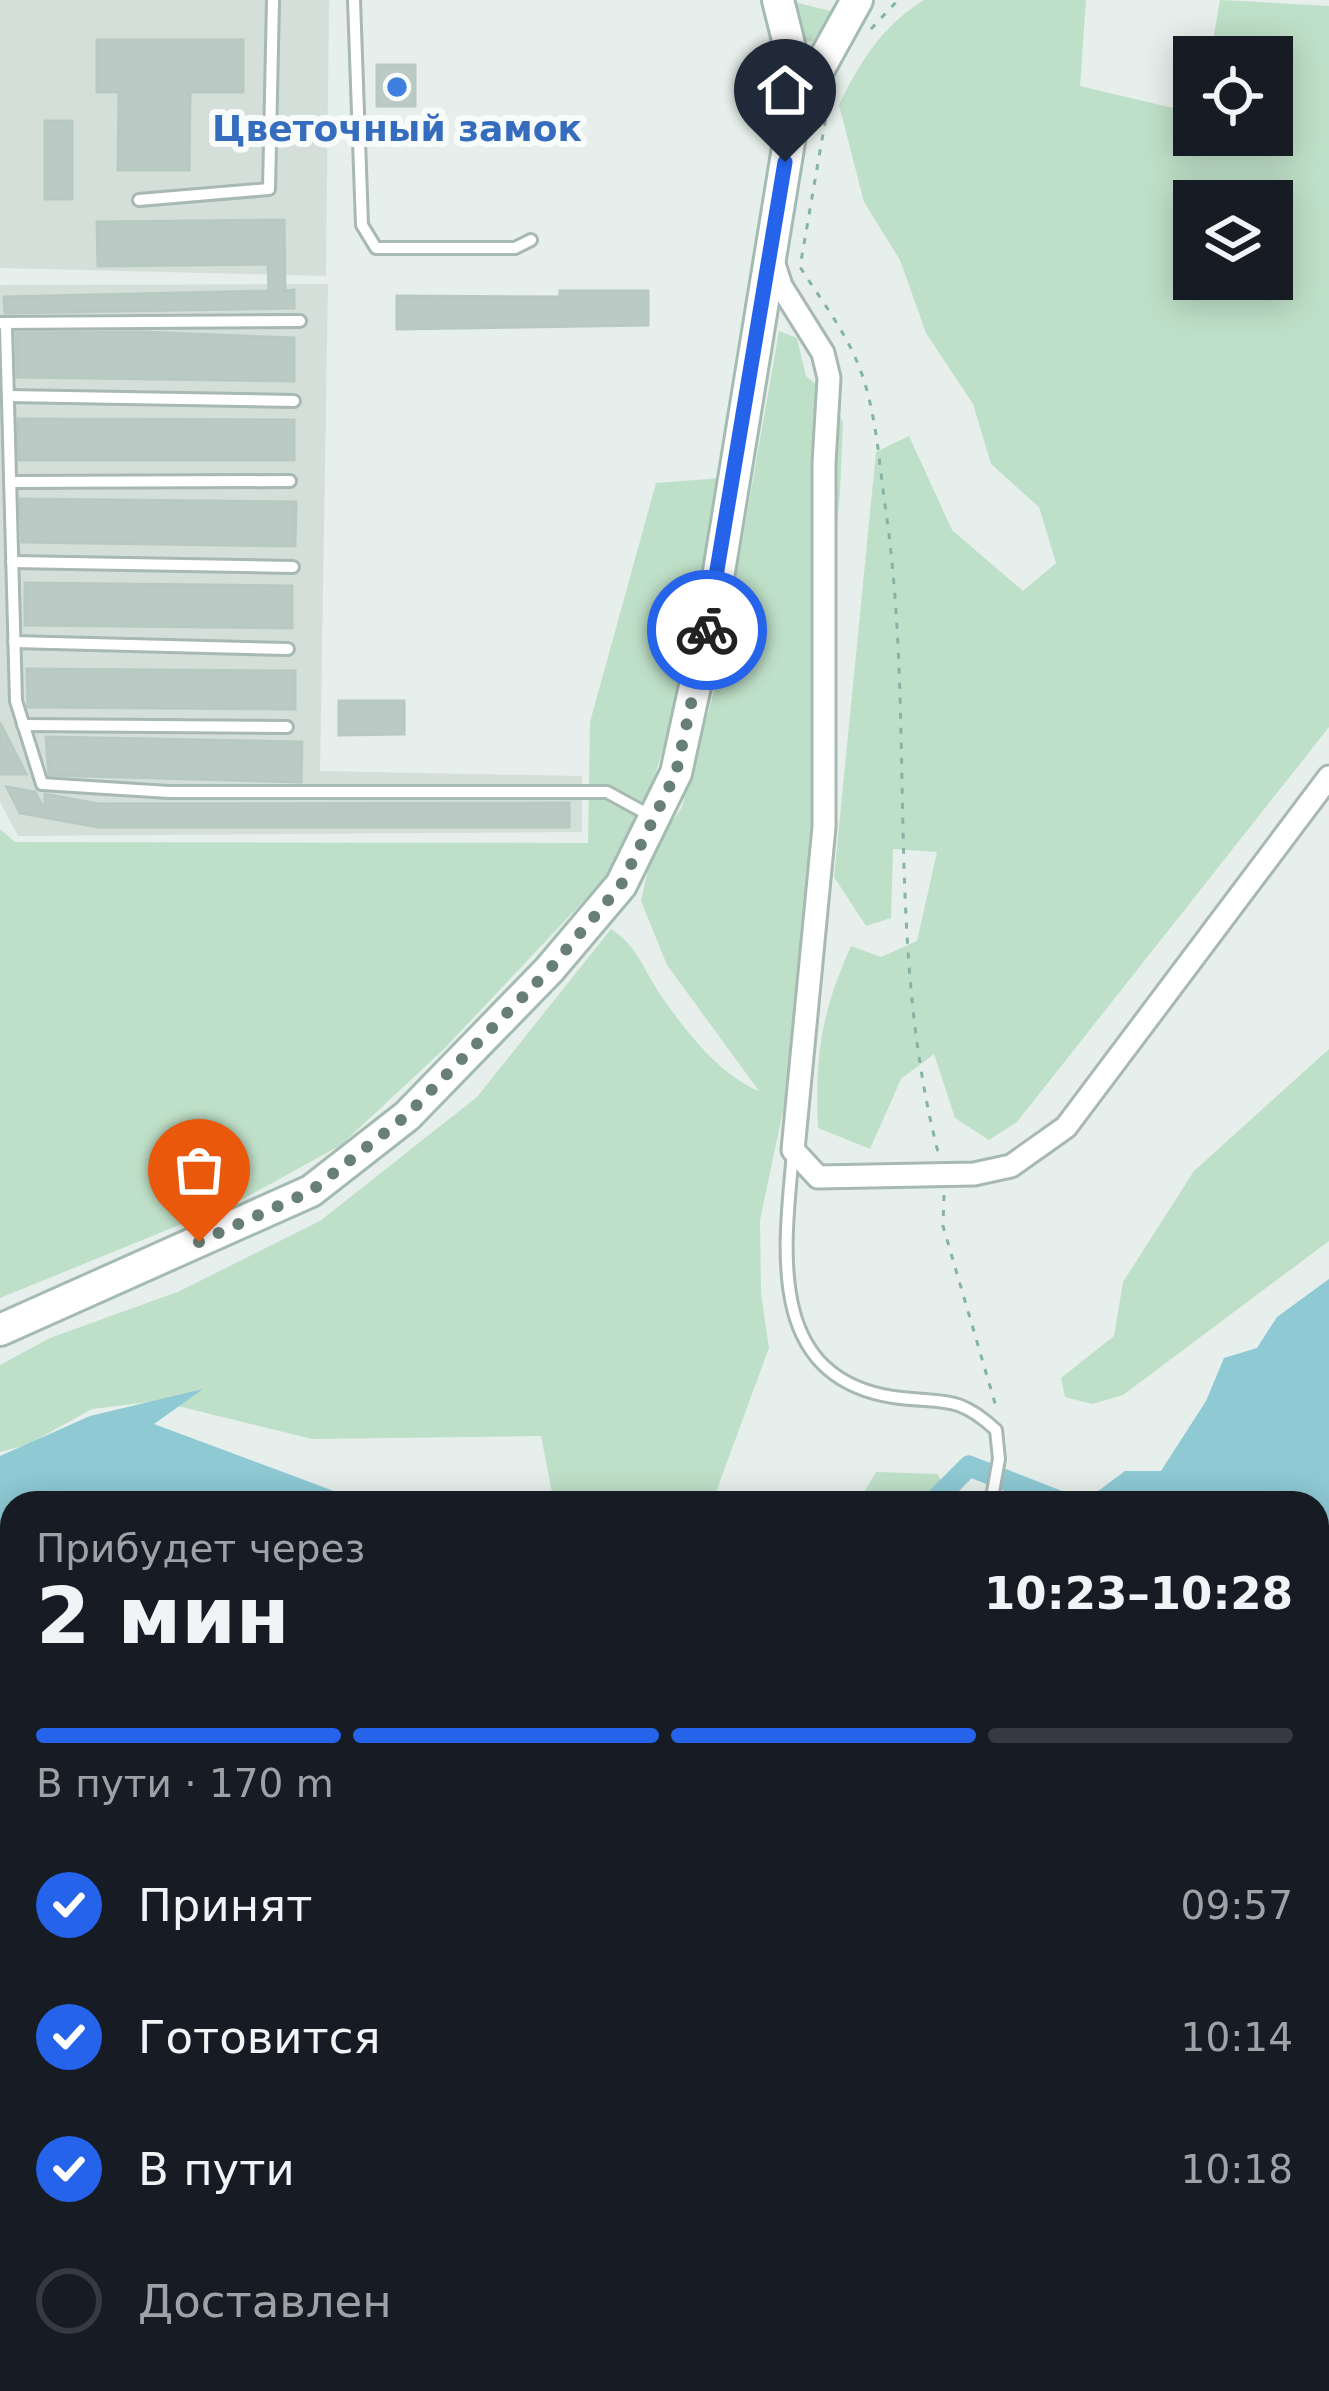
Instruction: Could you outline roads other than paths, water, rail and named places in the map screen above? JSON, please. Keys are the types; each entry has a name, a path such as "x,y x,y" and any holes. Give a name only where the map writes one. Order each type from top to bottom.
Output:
{"main road":[{"path":"0,1330 311,1191 406,1116 549,970 621,885 676,773 716,590 793,117 789,44 778,0"},
{"path":"793,117 857,0"}],"street":[{"path":"771,253 781,286 823,352 830,378 824,463 824,827 794,1150 818,1177 944,1177 1011,1166 1066,1127 1329,778"}],"lane":[{"path":"139,200 269,189 273,0"},
{"path":"354,0 362,225 376,248 515,248 531,240"},
{"path":"300,321 3,325 16,701 42,784 82,790 607,792 652,817"},
{"path":"8,396 294,401"},
{"path":"10,482 290,481"},
{"path":"12,562 293,567"},
{"path":"14,643 288,649"},
{"path":"23,725 287,727"},
{"path":"794,1150 786,1282 805,1346 840,1382 894,1397 933,1397 969,1406 996,1430 999,1459 992,1491"}],"water":[{"path":"1329,1279 1329,1491 1098,1491 1125,1471 1161,1471 1206,1401 1224,1358 1257,1348 1277,1317"},
{"path":"203,1389 154,1424 334,1491 0,1491 0,1456 90,1416"}],"waterway":[{"path":"944,1491 969,1466 1033,1491"}],"place":[{"name":"Цветочный замок","path":"397,87"}]}
